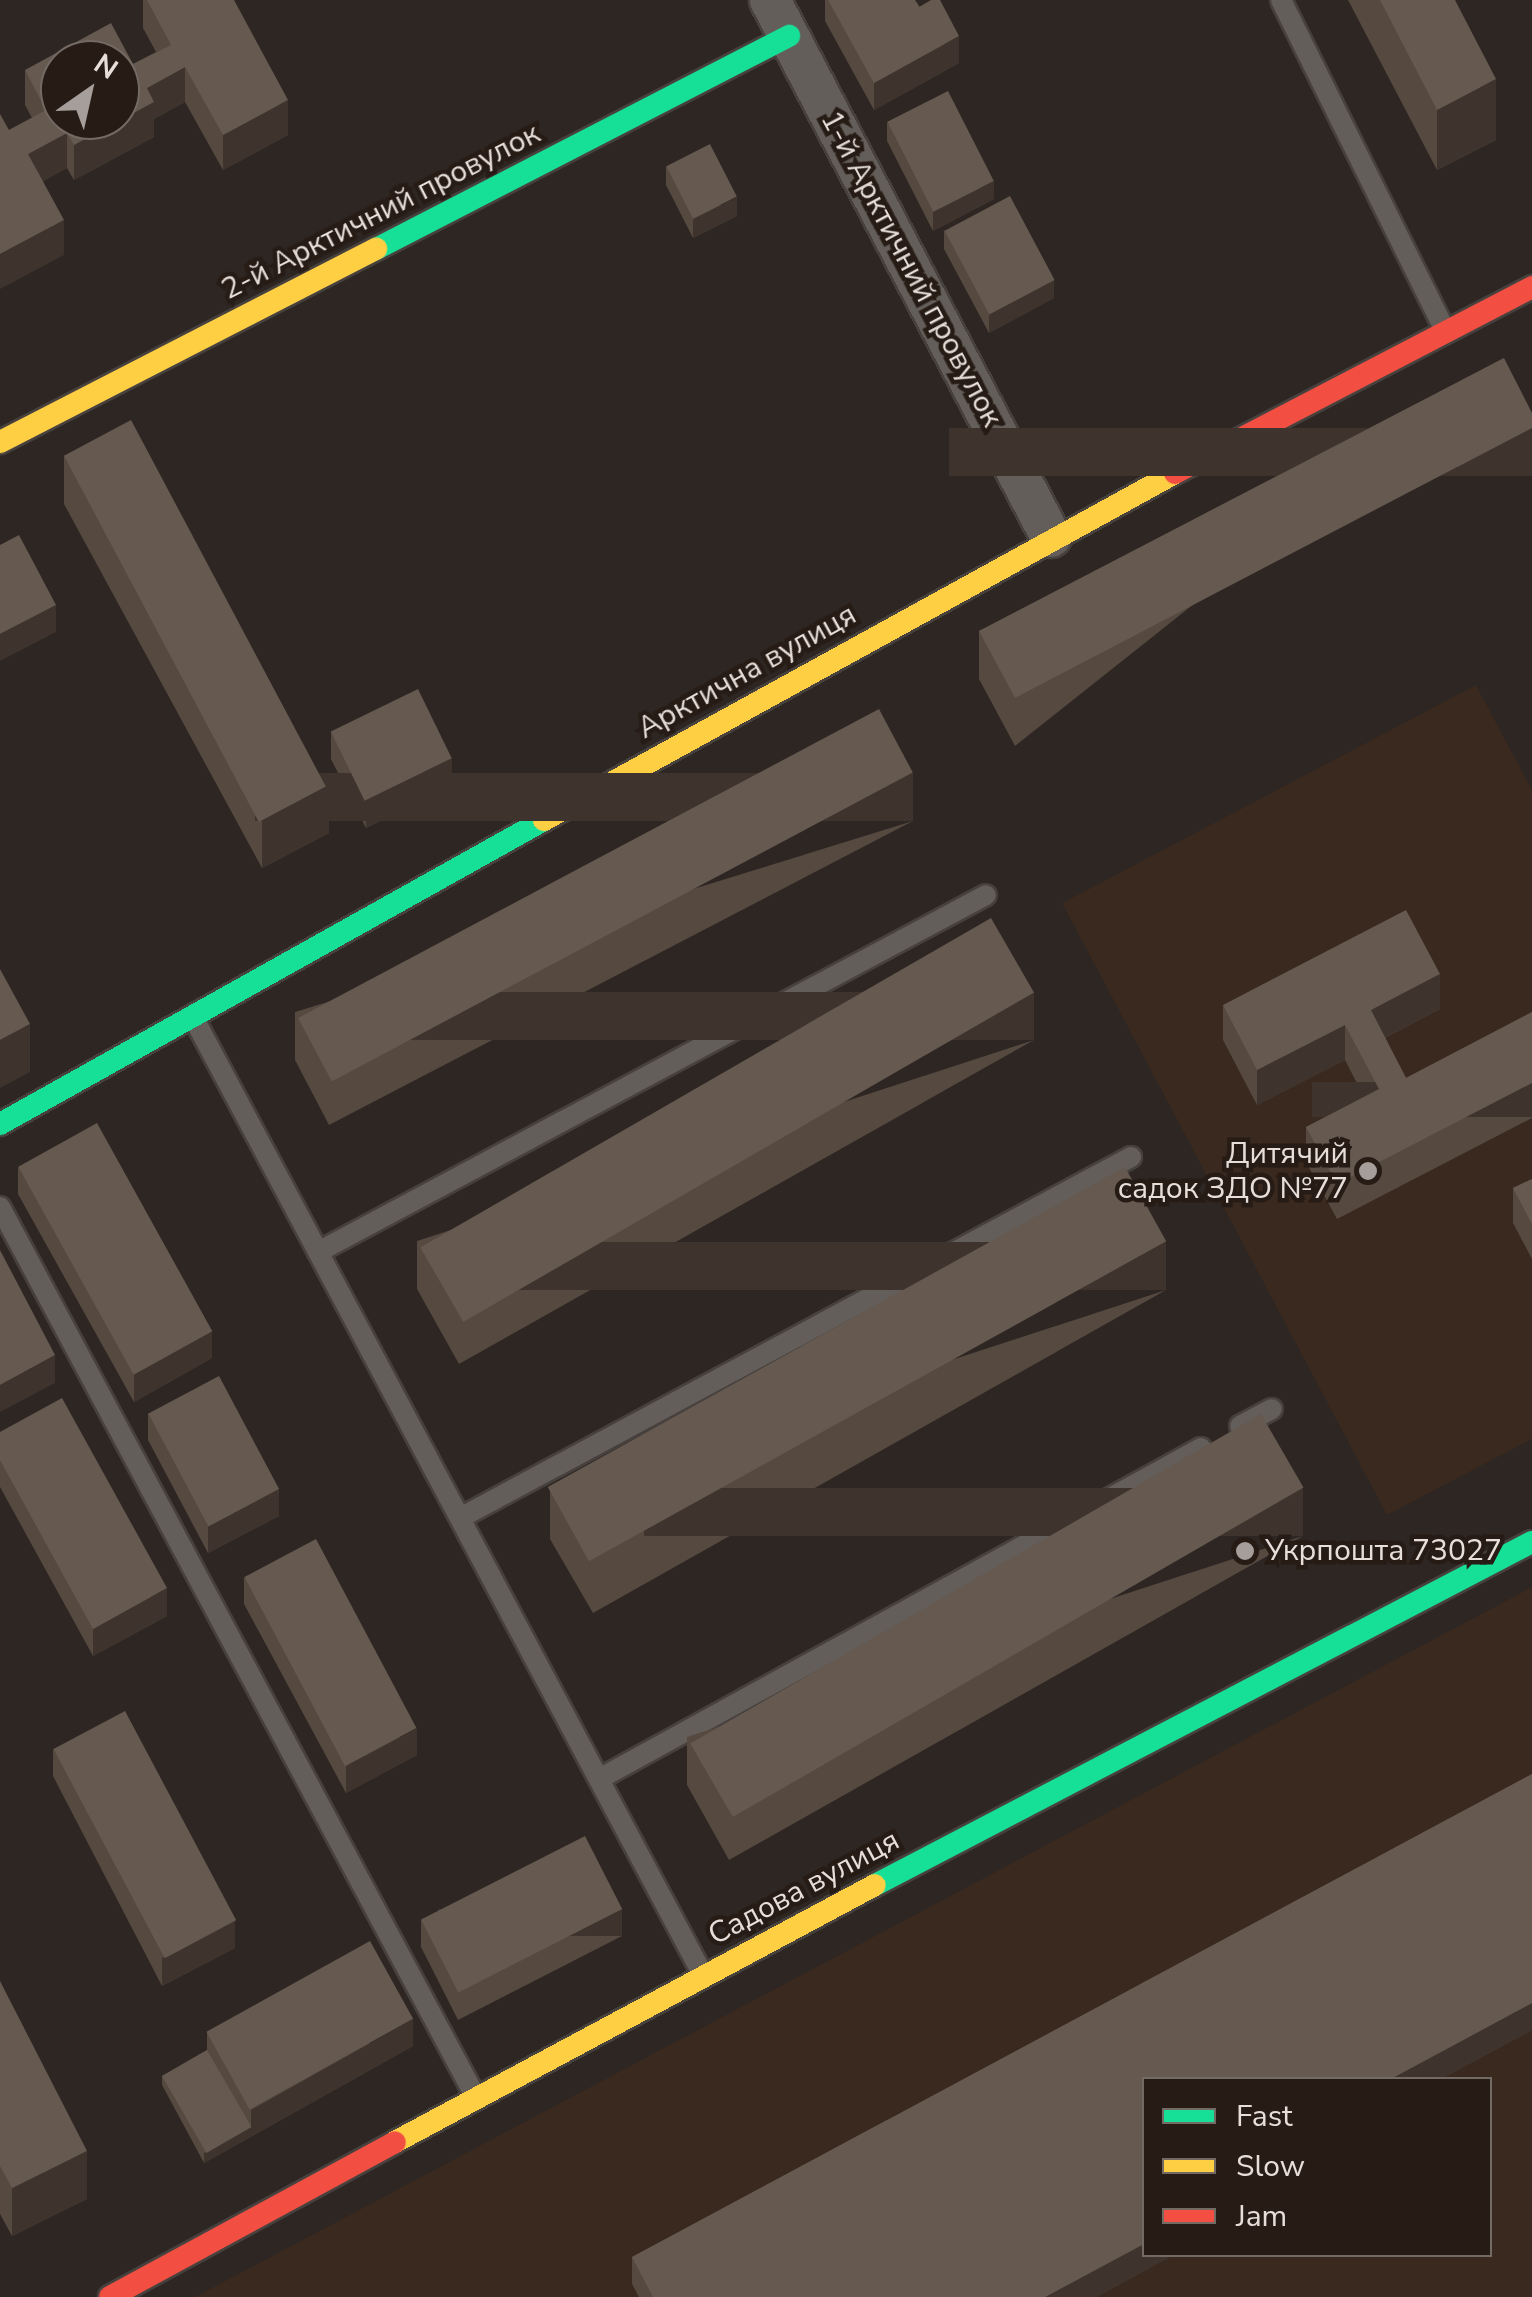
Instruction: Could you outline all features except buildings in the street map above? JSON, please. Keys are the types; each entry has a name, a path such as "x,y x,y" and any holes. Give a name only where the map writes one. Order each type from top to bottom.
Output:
{"street":[{"name":"1-й Арктичний провулок","path":"770,0 1052,537"},
{"name":"2-й Арктичний провулок","path":"0,442 789,36"},
{"name":"Арктична вулиця","path":"0,1124 1052,537 1532,287"},
{"name":"Садова вулиця","path":"110,2297 703,1975 1532,1542"}],"lane":[{"path":"1281,0 1446,332"},
{"path":"318,1252 986,895"},
{"path":"192,1015 703,1975"},
{"path":"460,1518 1131,1157"},
{"path":"0,1207 477,2099"},
{"path":"599,1780 1272,1409"}],"shaded area":[{"name":"Дитячий садок ЗДО №77","path":"1476,685 1532,790 1532,1439 1387,1515 1062,903"},
{"path":"1532,1587 1532,2297 195,2297"}],"traffic: fast":[{"path":"376,249 789,36"},
{"path":"0,1124 544,820"},
{"path":"875,1885 1532,1542"}],"traffic: slow":[{"path":"0,442 376,249"},
{"path":"544,820 1175,473"},
{"path":"395,2142 875,1885"}],"traffic: jam":[{"path":"1175,473 1532,287"},
{"path":"110,2297 395,2142"}],"place":[{"name":"Дитячий садок ЗДО №77","path":"1368,1171"},
{"name":"Укрпошта 73027","path":"1245,1551"}]}
